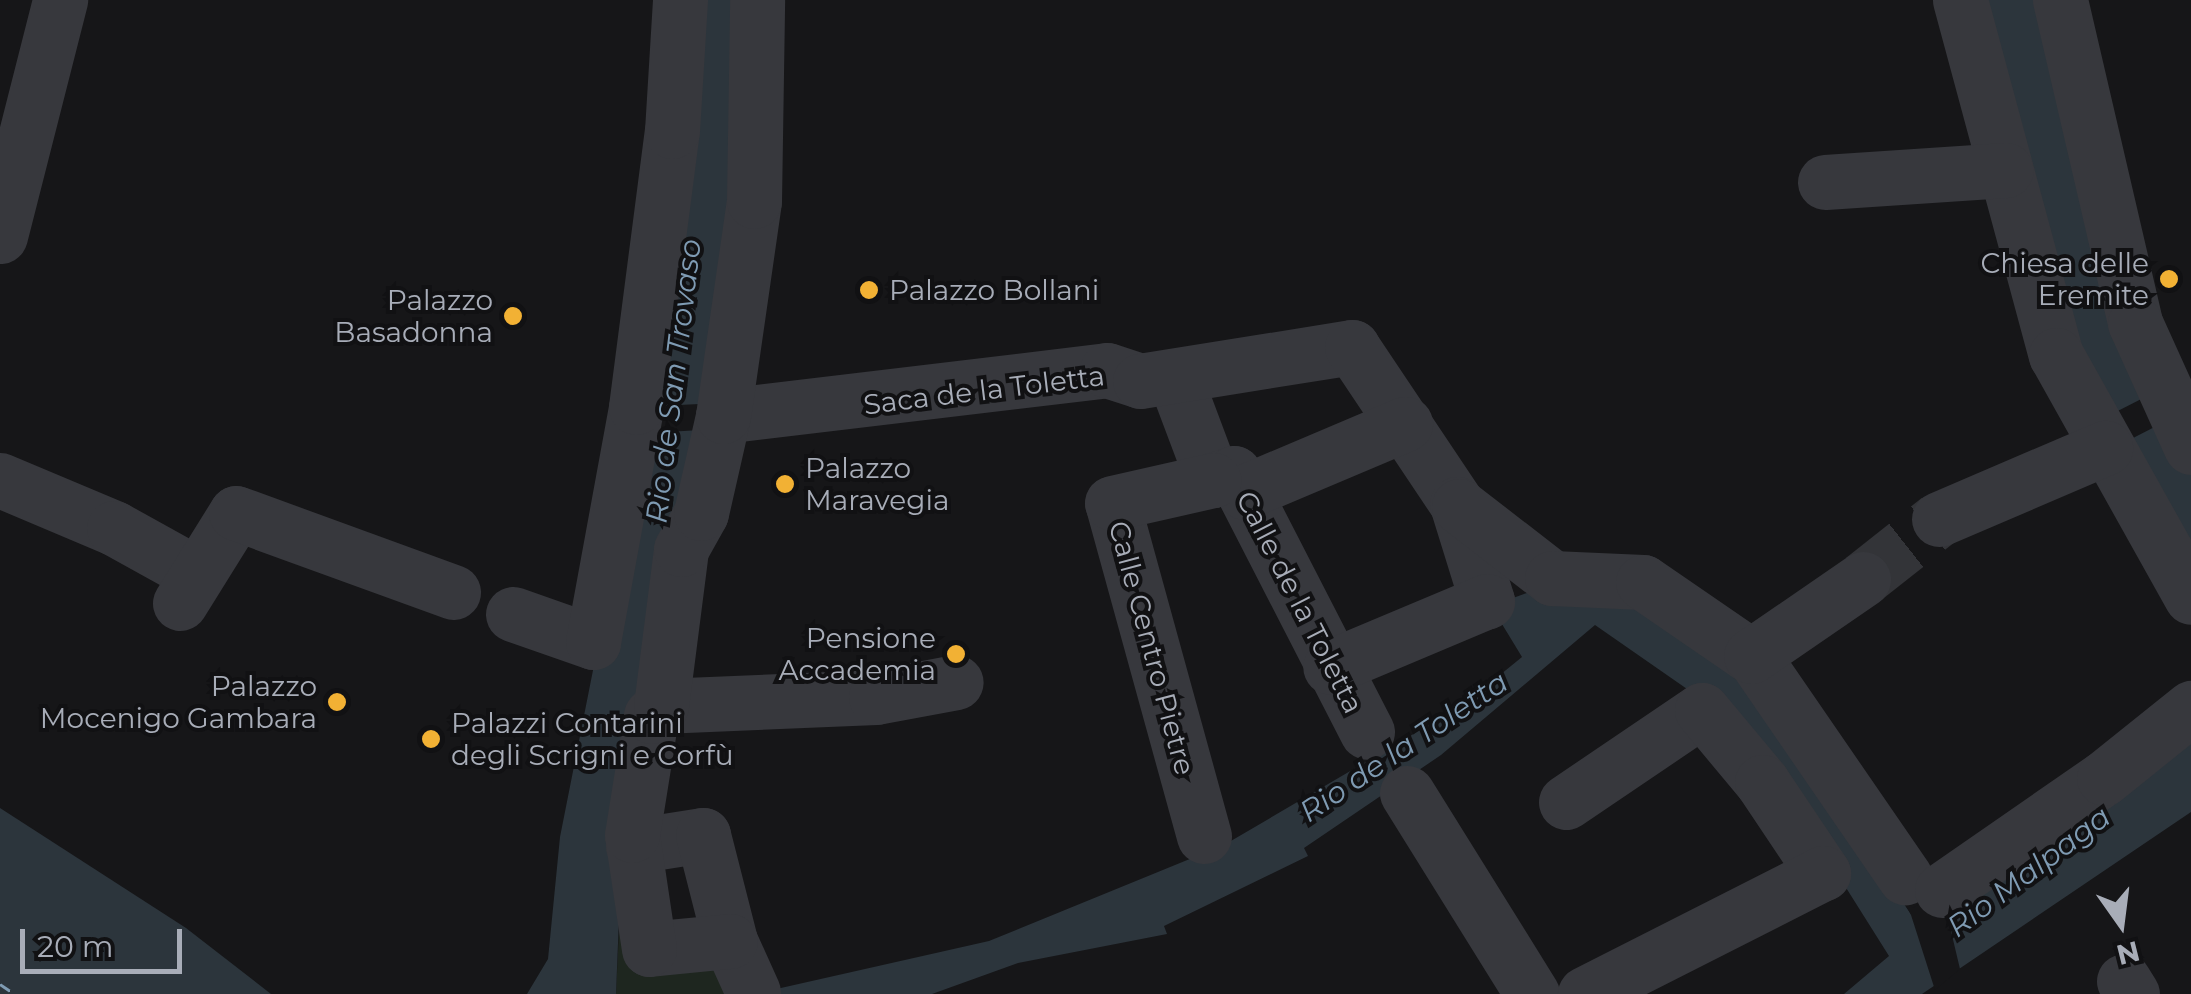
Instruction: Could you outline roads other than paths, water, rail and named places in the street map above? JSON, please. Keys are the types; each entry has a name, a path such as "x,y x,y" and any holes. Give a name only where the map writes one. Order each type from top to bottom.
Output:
{"street":[{"path":"0,236 60,0"},
{"path":"513,614 593,642 634,421 672,130 680,0"},
{"path":"730,940 649,949 633,846 652,716 661,706 681,548 702,512 723,416 754,201 757,0"},
{"path":"1960,0 2056,356 2191,597"},
{"path":"2060,0 2135,323 2191,447"},
{"path":"1825,182 2006,170"},
{"name":"Saca de la Toletta","path":"723,416 1107,370 1140,381 1352,347 1456,504 1497,578 1643,582 1752,656"},
{"name":"Calle de la Toletta","path":"1174,376 1367,732"},
{"path":"1230,482 1405,424"},
{"path":"1938,518 2105,448"},
{"path":"0,480 114,528 189,588 236,512 453,592"},
{"name":"Calle Centro Pietre","path":"1204,836 1112,503 1230,482"},
{"path":"1330,667 1497,578"},
{"path":"1863,578 1752,656 1923,884 2104,778 2191,708"},
{"path":"661,706 876,698 956,682"},
{"path":"1566,802 1702,710 1762,782 1823,873 1650,980 1585,994"},
{"path":"1407,794 1532,994"},
{"path":"633,846 703,835 730,940 752,992"}],"water":[{"name":"Rio de San Trovaso","path":"686,0 747,0 742,203 622,842 616,994 527,994 548,959 560,837 597,650"},
{"path":"1972,0 2047,0 2191,470 2191,578 2066,350"},
{"path":"1538,589 1620,597 1724,666 1752,691 1911,914 2191,718 2191,812 1922,994 1844,994 1889,956 1838,875 1700,698 1595,625 1441,755 1304,848 1308,856 1164,926 1167,934 1018,963 932,994 754,994 989,941 1224,845 1463,705 1522,657 1491,606"},
{"path":"0,808 186,928 271,994 0,994"}],"tunnel":[{"path":"1863,579 1939,519"}],"place":[{"name":"Chiesa delle Eremite","path":"2169,279"},
{"name":"Palazzo Bollani","path":"869,290"},
{"name":"Palazzo Basadonna","path":"513,316"},
{"name":"Palazzo Maravegia","path":"785,484"},
{"name":"Pensione Accademia","path":"956,654"},
{"name":"Palazzo Mocenigo Gambara","path":"337,702"},
{"name":"Palazzi Contarini degli Scrigni e Corfù","path":"431,739"}],"water label":[{"name":"Rio de la Toletta","path":"1404,747"},
{"name":"Rio Malpaga","path":"2029,872"}]}
